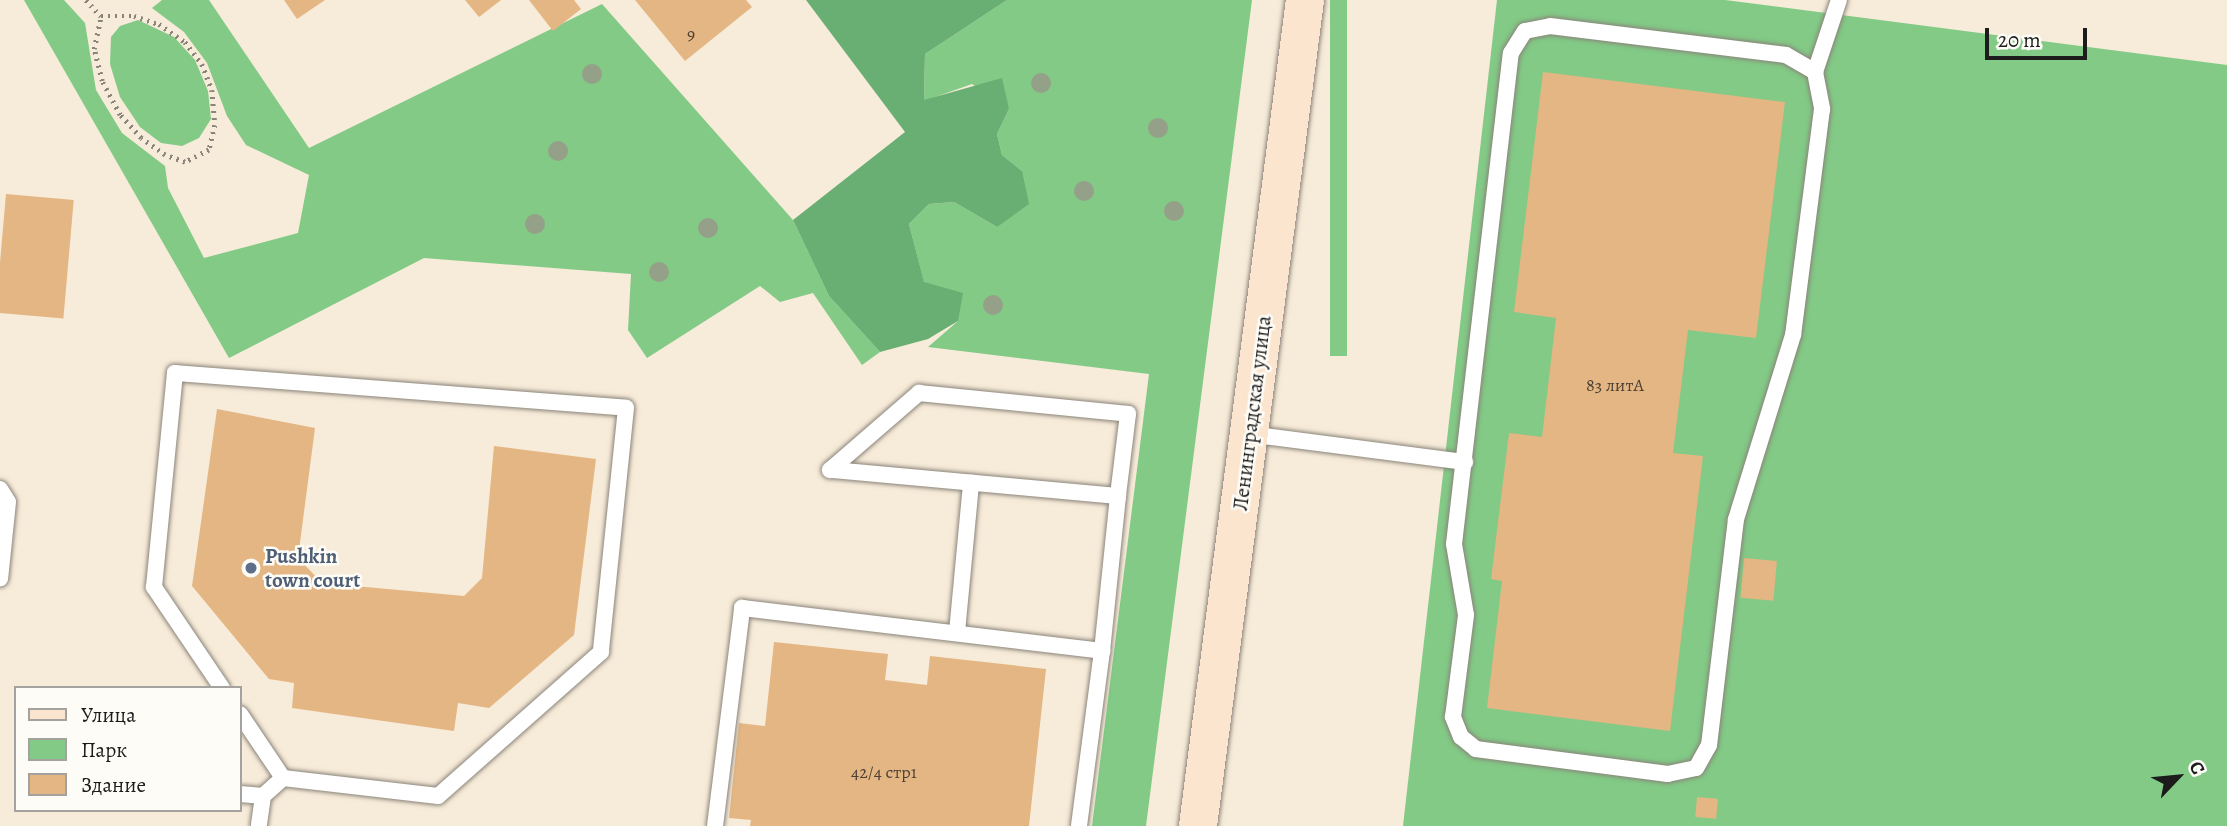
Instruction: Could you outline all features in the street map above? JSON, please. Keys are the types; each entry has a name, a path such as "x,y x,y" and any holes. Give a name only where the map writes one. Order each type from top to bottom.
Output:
{"street":[{"name":"Ленинградская улица","path":"1198,826 1305,0"}],"lane":[{"path":"1815,72 1786,55 1550,26 1525,31 1511,53 1454,544 1466,615 1453,717 1461,737 1476,750 1668,774 1696,768 1709,745 1736,519 1793,335 1822,109 1815,72 1839,0"},
{"path":"221,686 154,587 175,373 626,408 601,652 438,796 283,778 263,796 259,826"},
{"path":"1079,826 1102,651 1128,414 919,393 830,470 1118,496"},
{"path":"1249,434 1465,462"},
{"path":"957,632 971,483"},
{"path":"0,489 8,502 0,579"},
{"path":"715,826 742,608 1102,651"},
{"path":"242,717 283,778"},
{"path":"242,794 263,796"}],"path":[{"path":"86,0 101,16 134,16 159,24 185,42 202,64 212,90 215,125 209,150 185,162 165,155 141,138 120,115 102,81 94,49 101,16"}],"green space":[{"path":"24,0 64,0 85,23 96,90 122,133 165,166 168,188 204,258 298,233 309,175 246,145 227,116 207,63 184,32 152,8 162,0 209,0 309,148 602,4 793,220 829,296 880,352 862,365 813,293 780,302 760,286 647,358 628,330 631,274 424,258 229,358"},
{"path":"806,0 1007,0 925,54 924,100 1002,78 1009,109 997,134 1002,155 1022,171 1029,204 997,227 954,202 929,204 909,224 924,282 963,293 958,321 928,339 880,352 829,296 793,220 905,132"},
{"path":"1007,0 1252,0 1146,826 1092,826 1149,374 928,347 958,321 924,283 909,224 929,204 954,202 997,227 1022,171 1002,155 997,134 1009,109 972,84 924,101 925,54"},
{"path":"1330,0 1347,0 1347,356 1330,356"},
{"path":"1497,0 1725,0 2227,65 2227,826 1403,826"},
{"path":"138,20 174,37 195,60 208,91 211,119 199,138 182,146 161,143 140,127 120,97 110,64 111,37 120,26"}],"building":[{"path":"284,0 325,0 297,19"},
{"path":"465,0 501,0 479,17"},
{"path":"529,0 574,0 581,9 553,31"},
{"path":"635,0 746,0 752,7 685,61"},
{"path":"1543,72 1785,102 1756,338 1688,330 1673,453 1703,456 1670,731 1487,708 1502,581 1491,579 1509,433 1542,437 1556,318 1514,312"},
{"path":"6,194 74,200 63,318 0,313 0,263"},
{"name":"Pushkin town court","path":"217,409 315,428 298,558 322,583 464,596 482,578 494,446 596,459 574,635 489,708 458,703 454,731 292,708 294,683 269,679 192,586"},
{"path":"1744,558 1777,561 1773,601 1741,598"},
{"path":"774,642 888,654 885,680 927,685 930,656 1046,669 1029,826 750,826 751,820 729,818 739,723 765,726"},
{"path":"1697,797 1718,799 1716,819 1695,817"}],"place":[{"name":"Pushkin town court","path":"251,568"}]}
